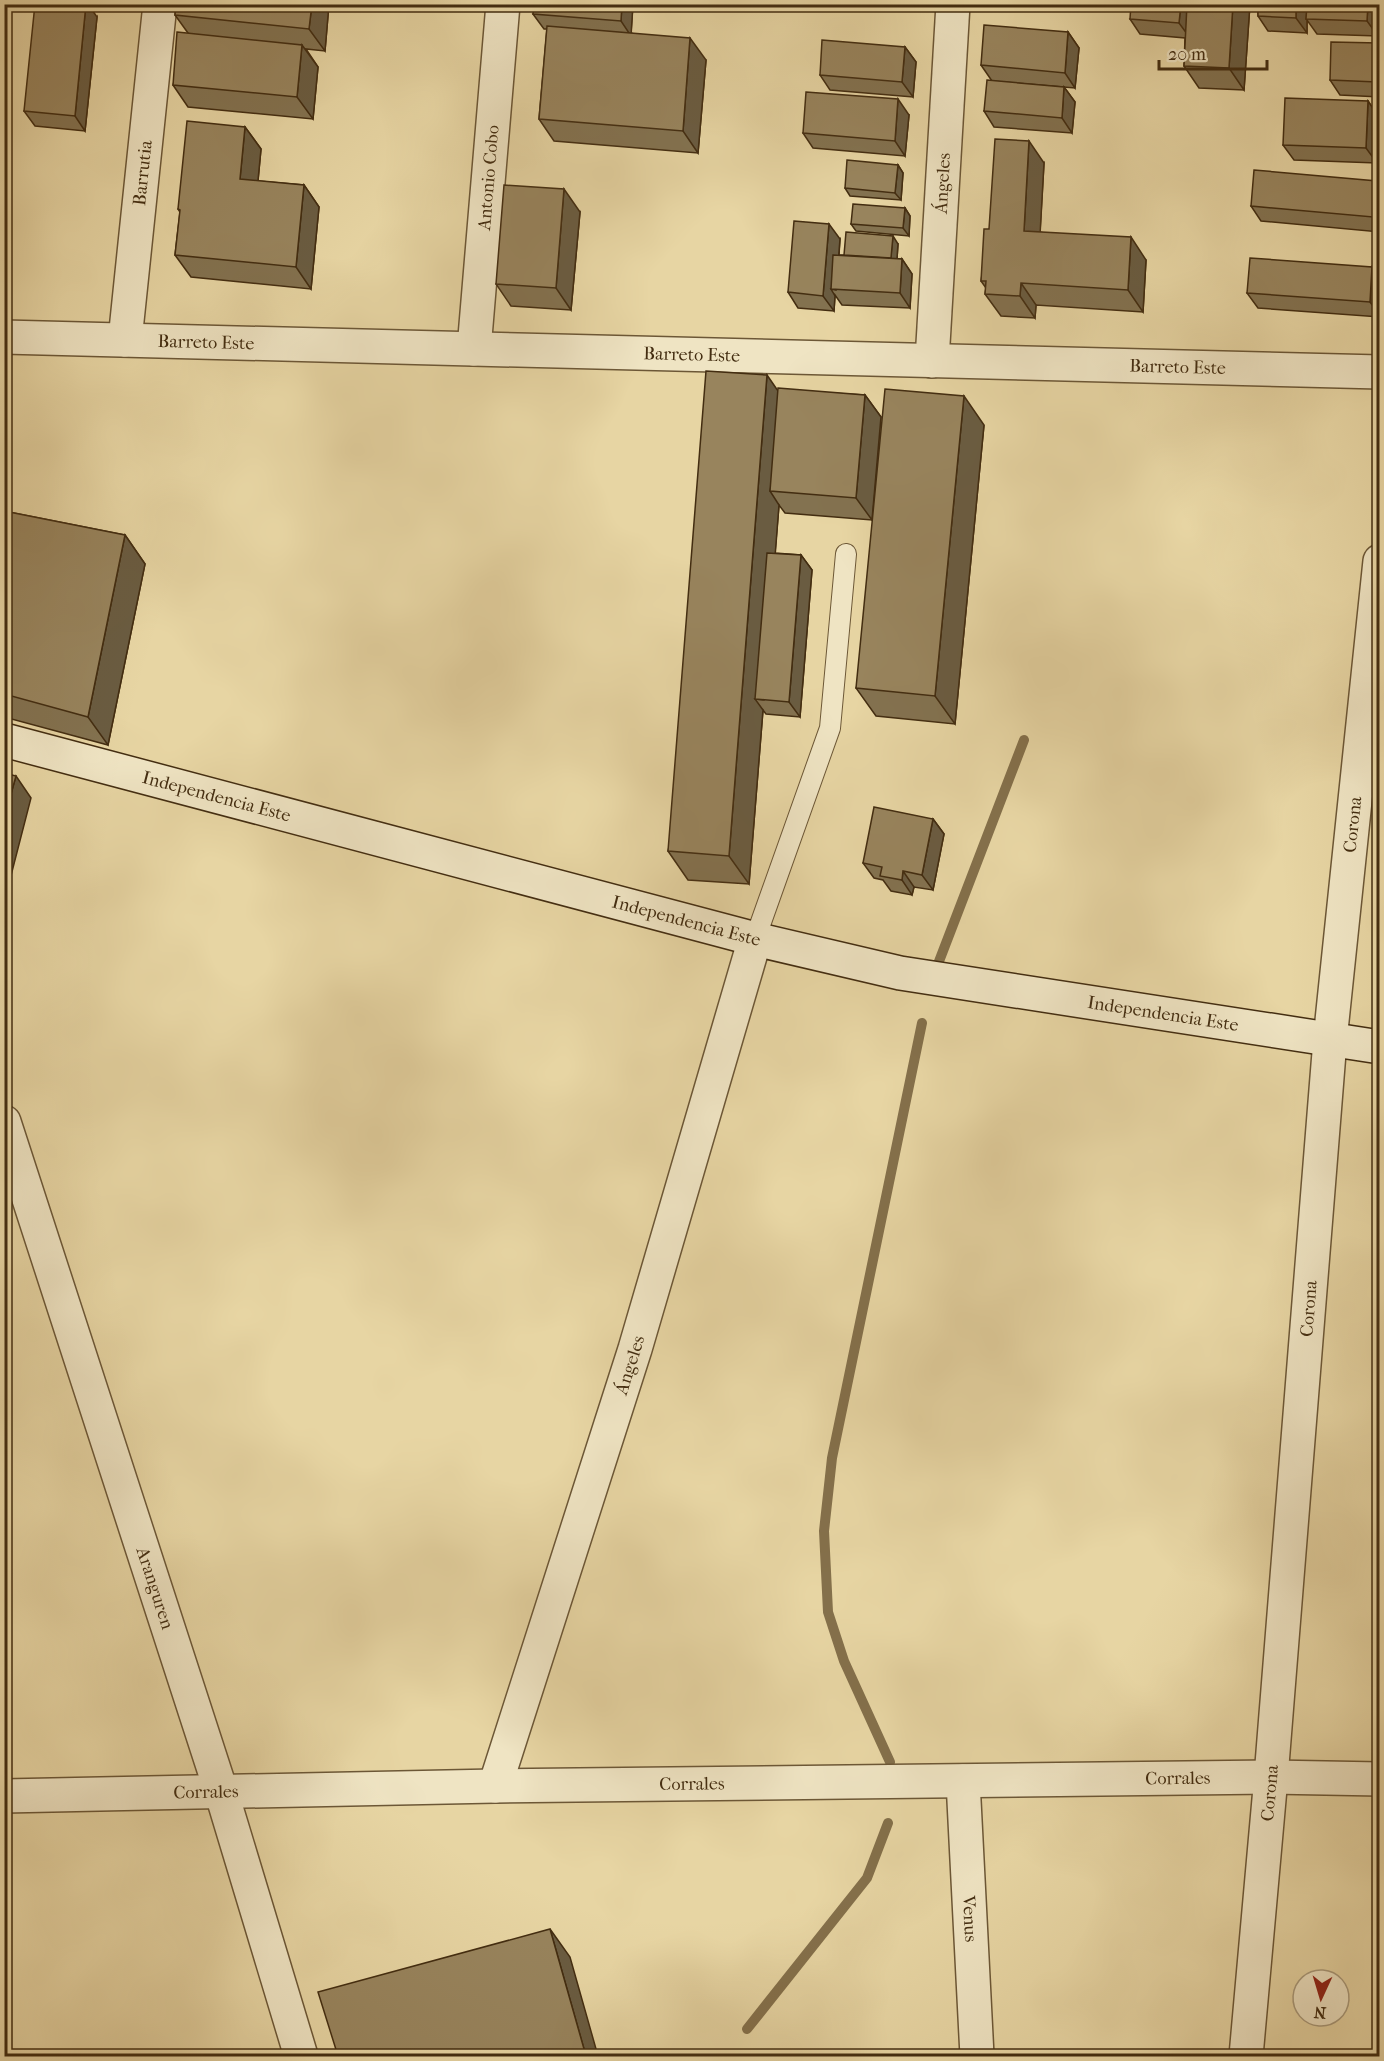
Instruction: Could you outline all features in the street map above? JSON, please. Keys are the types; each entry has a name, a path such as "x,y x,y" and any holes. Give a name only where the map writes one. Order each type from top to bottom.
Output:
{"street":[{"name":"Barrutia","path":"125,340 160,4"},
{"name":"Antonio Cobo","path":"474,349 503,4"},
{"name":"Ángeles","path":"932,361 953,4"},
{"name":"Barreto Este","path":"4,337 1380,372"},
{"name":"Corona","path":"1246,2056 1271,1777 1330,1040 1380,561"},
{"name":"Independencia Este","path":"4,740 755,939 900,973 1380,1047"},
{"name":"Ángeles","path":"495,1785 635,1349 755,939"},
{"name":"Aranguren","path":"4,1122 221,1791 301,2056"},
{"name":"Corrales","path":"4,1796 495,1785 1271,1777 1380,1779"},
{"name":"Venus","path":"963,1781 977,2056"}],"lane":[{"path":"755,939 830,728 846,554"}],"building":[{"path":"35,4 86,4 75,116 24,111"},
{"path":"176,4 312,4 309,29 175,15"},
{"path":"534,4 622,4 621,21 533,14"},
{"path":"1131,4 1181,4 1179,23 1130,19"},
{"path":"1187,4 1233,4 1229,68 1184,66"},
{"path":"1258,4 1296,4 1296,18 1258,16"},
{"path":"1307,4 1368,4 1367,21 1306,19"},
{"path":"984,25 1068,32 1065,73 981,65"},
{"path":"547,26 690,38 683,131 539,119"},
{"path":"177,32 302,45 297,97 173,85"},
{"path":"822,40 905,47 902,82 820,75"},
{"path":"1331,42 1379,43 1377,82 1330,80"},
{"path":"987,80 1064,87 1062,118 984,111"},
{"path":"806,92 898,99 895,141 803,133"},
{"path":"1285,98 1368,101 1366,148 1283,145"},
{"path":"187,121 245,127 240,179 304,185 296,267 175,255"},
{"path":"995,139 1029,141 1024,231 1131,237 1128,290 1021,283 1020,296 985,294 986,281 981,281 984,229 989,229"},
{"path":"847,160 898,165 895,193 845,188"},
{"path":"1254,170 1377,181 1373,217 1251,206"},
{"path":"504,185 564,189 556,288 496,284"},
{"path":"853,204 905,208 903,228 851,224"},
{"path":"794,221 829,224 823,296 788,292"},
{"path":"846,232 893,236 891,258 844,255"},
{"path":"833,255 902,259 900,293 831,289"},
{"path":"1250,258 1372,267 1370,302 1247,293"},
{"path":"706,371 767,375 729,856 668,851"},
{"path":"778,388 865,395 856,498 770,491"},
{"path":"885,389 964,396 935,696 856,688"},
{"path":"4,511 125,535 88,717 4,694"},
{"path":"767,553 801,555 789,702 755,699"},
{"path":"4,773 16,776 4,819"},
{"path":"874,807 933,819 922,875 903,871 902,880 880,876 882,867 863,863"},
{"path":"550,1929 586,2056 338,2056 318,1992"}],"waterway":[{"path":"938,964 1024,740"},
{"path":"890,1762 844,1661 828,1612 824,1531 832,1458 922,1023"},
{"path":"747,2029 867,1878 888,1823"}]}
